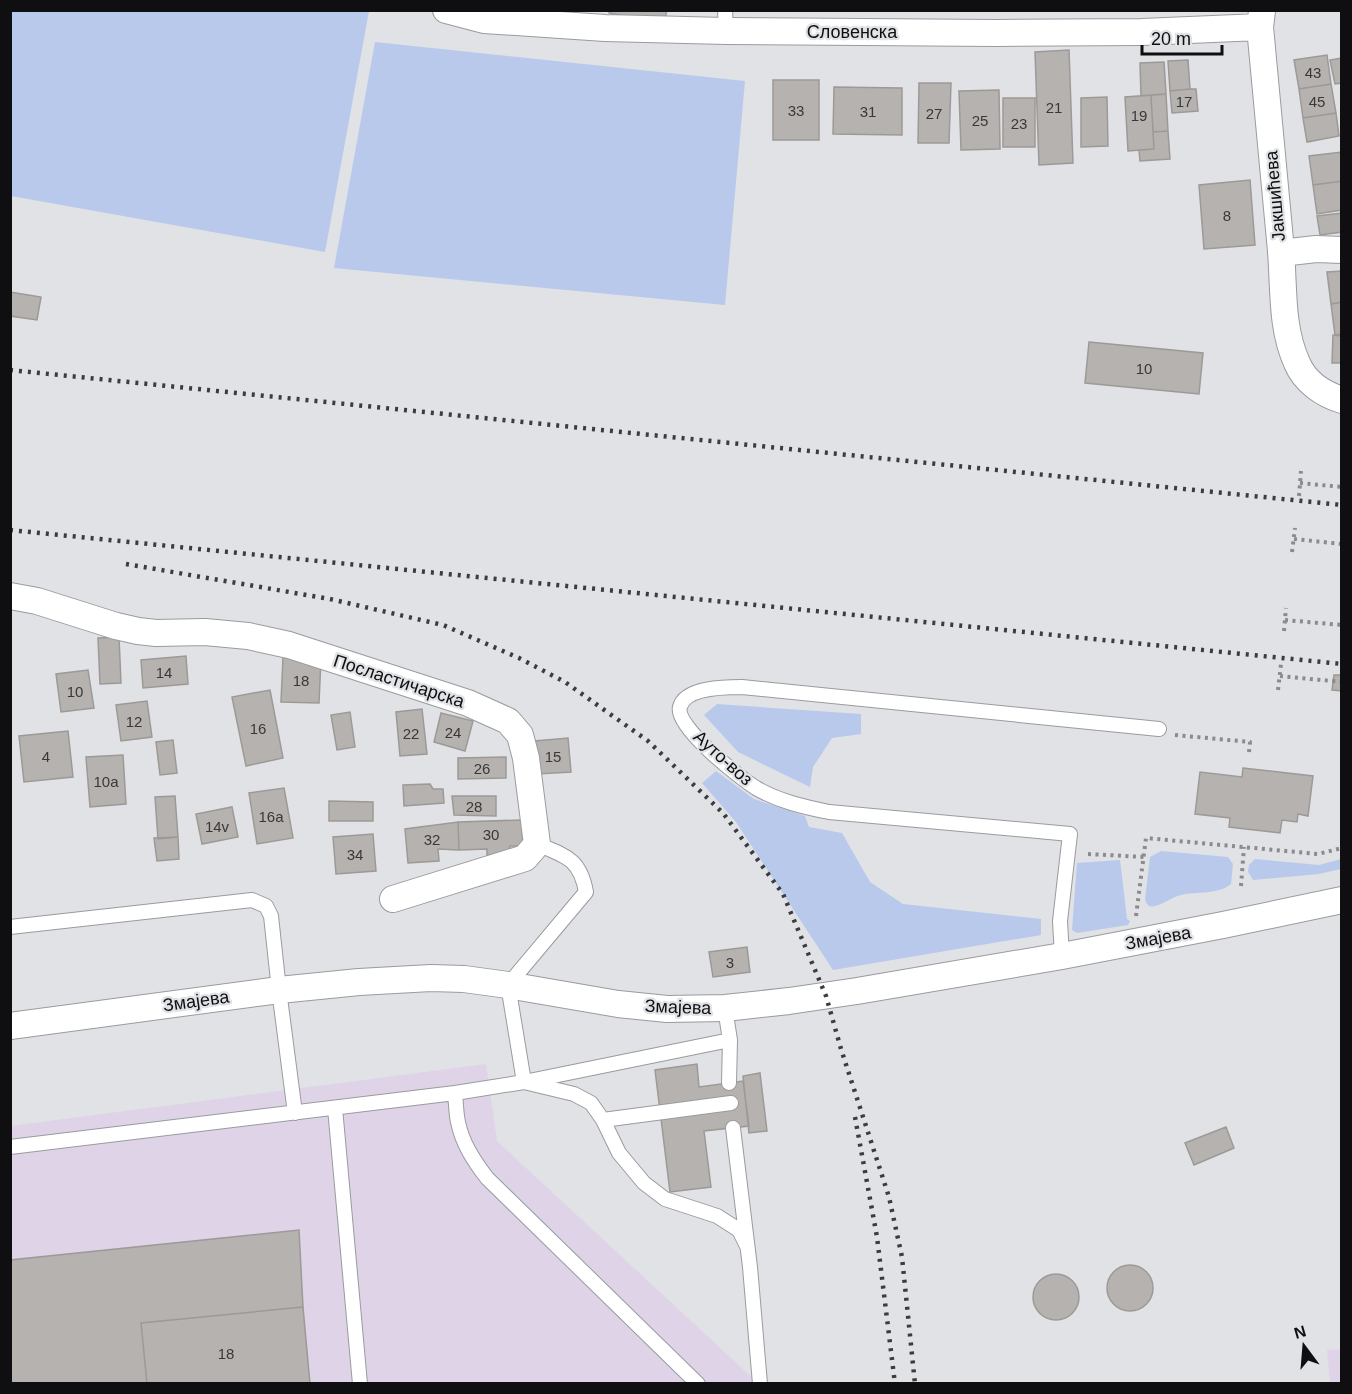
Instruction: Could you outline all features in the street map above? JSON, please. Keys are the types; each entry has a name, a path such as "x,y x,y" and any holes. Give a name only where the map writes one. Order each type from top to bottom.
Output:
{"street":[{"name":"Словенска","path":"446,10 484,20 605,28 726,21 1008,33 1142,32 1261,19"},
{"name":"Јакшићева","path":"1261,19 1286,330 1298,365 1305,377 1318,389 1341,400"},
{"path":"1281,253 1316,249 1341,250"},
{"name":"Посластичарска","path":"10,596 38,601 116,627 138,631 205,632 248,636 289,645 424,687 498,717 508,722 520,735 526,758 537,844"},
{"path":"393,899 525,858 537,844"},
{"name":"Змајева","path":"10,1026 279,990 431,978 464,979 618,1004 667,1009 725,1008 847,993 1062,956 1223,926 1341,900"}],"lane":[{"name":"Ауто-воз","path":"1062,956 1060,921 1070,834 839,813 795,804 757,789 731,770 685,723 679,714 680,706 683,700 700,691 742,687 1159,729"},
{"path":"524,1082 508,985 586,892 584,879 577,865 559,853 537,844"},
{"path":"10,927 252,900 266,906 271,916 294,1113"},
{"path":"725,1008 730,1040 729,1083"},
{"path":"10,1147 455,1093 524,1082 730,1040"},
{"path":"524,1082 574,1094 591,1102 620,1153 644,1183 665,1198 717,1216 739,1230 747,1246"},
{"path":"455,1093 458,1123 464,1141 472,1158 487,1178 698,1383"},
{"path":"603,1120 731,1103"},
{"path":"334,1108 360,1383"},
{"path":"733,1128 750,1268 760,1383"}],"path":[{"path":"1299,496 1302,471"},
{"path":"1300,483 1341,487"},
{"path":"1292,552 1295,528"},
{"path":"1294,540 1341,544"},
{"path":"1284,631 1286,608"},
{"path":"1285,620 1341,625"},
{"path":"1278,690 1281,664"},
{"path":"1280,676 1341,682"},
{"path":"1159,729 1158,734 1250,742 1249,752"},
{"path":"1135,926 1146,838 1318,854 1341,848"},
{"path":"1241,886 1244,847"},
{"path":"1088,854 1144,857"}],"shaded area":[{"path":"10,11 369,11 325,252 11,196"},
{"path":"375,42 745,81 725,305 334,268"},
{"path":"717,704 861,714 861,734 832,738 813,767 810,787 738,752 704,715"},
{"path":"716,771 754,799 805,816 809,827 842,833 870,882 903,904 1041,919 1041,935 833,970 736,822 702,783"},
{"path":"1161,851 1228,857 1233,864 1231,884 1220,890 1181,895 1153,907 1150,906 1145,899 1150,857"},
{"path":"1255,859 1319,865 1341,859 1341,869 1319,874 1253,880 1248,872 1249,865"},
{"path":"1120,860 1127,919 1130,921 1128,925 1077,933 1072,930 1077,863"},
{"path":"486,1064 497,1141 758,1383 11,1383 10,1126"},
{"path":"1341,1349 1341,1383 1330,1383 1327,1350"}],"building":[{"path":"609,10 667,10 664,24 609,13"},
{"path":"1069,50 1073,163 1039,165 1035,52"},
{"path":"1327,55 1331,84 1299,89 1294,60"},
{"path":"1342,58 1342,83 1335,84 1330,60"},
{"path":"1188,60 1190,89 1170,91 1168,61"},
{"path":"1164,62 1166,94 1141,96 1140,63"},
{"path":"773,80 819,80 819,140 773,140"},
{"path":"919,83 951,83 949,143 918,143"},
{"path":"1331,84 1336,113 1303,118 1299,89"},
{"path":"834,87 902,88 902,135 833,134"},
{"path":"1196,89 1198,111 1172,113 1170,91"},
{"path":"999,90 1000,149 961,150 959,91"},
{"path":"1166,94 1168,131 1153,132 1151,95"},
{"path":"1151,95 1154,149 1128,151 1125,97"},
{"path":"1107,97 1108,146 1081,147 1081,98"},
{"path":"1003,98 1035,98 1035,147 1003,147"},
{"path":"1336,113 1339,136 1307,142 1303,118"},
{"path":"1168,131 1170,159 1140,161 1139,150 1154,149 1153,132"},
{"path":"1342,152 1342,181 1313,185 1309,156"},
{"path":"1250,180 1255,245 1204,249 1199,185"},
{"path":"1342,181 1342,210 1317,214 1313,185"},
{"path":"1342,213 1342,232 1320,235 1317,216"},
{"path":"1342,271 1342,302 1331,304 1327,272"},
{"path":"10,292 41,297 37,320 10,316"},
{"path":"1342,302 1342,334 1335,335 1331,304"},
{"path":"1333,335 1342,336 1342,363 1332,363"},
{"path":"1089,342 1203,353 1199,394 1085,383"},
{"path":"119,637 121,683 100,684 98,638"},
{"path":"186,656 188,684 143,688 141,660"},
{"path":"283,657 321,658 319,703 281,702"},
{"path":"88,670 94,708 61,712 56,674"},
{"path":"1334,675 1342,675 1342,691 1332,690"},
{"path":"270,690 283,758 246,766 232,697"},
{"path":"147,701 152,737 121,741 116,705"},
{"path":"422,709 427,754 400,756 396,712"},
{"path":"350,712 355,747 337,750 331,715"},
{"path":"441,713 473,721 465,751 434,742"},
{"path":"68,731 73,777 24,782 19,736"},
{"path":"568,738 571,772 537,774 535,741"},
{"path":"173,740 177,773 160,775 156,742"},
{"path":"123,755 126,804 90,807 86,757"},
{"path":"506,757 506,778 458,779 458,758"},
{"path":"1243,768 1313,776 1308,816 1298,814 1297,822 1282,820 1280,833 1229,827 1230,818 1195,814 1200,772 1242,777"},
{"path":"430,784 433,789 443,789 444,803 404,806 403,785"},
{"path":"284,788 293,838 257,844 249,793"},
{"path":"175,796 178,837 158,839 155,797"},
{"path":"452,796 496,796 496,816 454,815"},
{"path":"329,801 373,802 373,821 329,821"},
{"path":"232,807 238,837 202,844 196,814"},
{"path":"522,820 523,846 510,846 510,854 487,855 487,849 459,850 458,822"},
{"path":"458,822 459,850 438,849 439,861 408,863 405,829"},
{"path":"373,834 376,871 336,874 333,837"},
{"path":"178,837 179,859 157,861 154,838"},
{"path":"747,947 750,972 713,977 709,952"},
{"path":"697,1064 699,1087 743,1081 749,1126 704,1131 711,1187 670,1192 655,1070"},
{"path":"760,1073 767,1131 749,1133 743,1076"},
{"path":"1226,1127 1234,1148 1194,1165 1185,1143"},
{"path":"299,1230 303,1307 141,1323 147,1384 10,1384 10,1260"},
{"path":"1130,1265 1146,1272 1153,1288 1146,1304 1130,1311 1114,1304 1107,1288 1114,1272"},
{"path":"1056,1274 1072,1281 1079,1297 1072,1313 1056,1320 1040,1313 1033,1297 1040,1281"},
{"path":"303,1307 310,1384 147,1384 141,1323"}],"railway":[{"path":"10,370 1342,505"},
{"path":"10,530 1342,664"},
{"path":"126,564 330,599 443,625 519,658 565,682 648,741 723,813 783,894 826,996 889,1197 902,1257 915,1384"},
{"path":"855,1117 877,1237 895,1384"}]}
